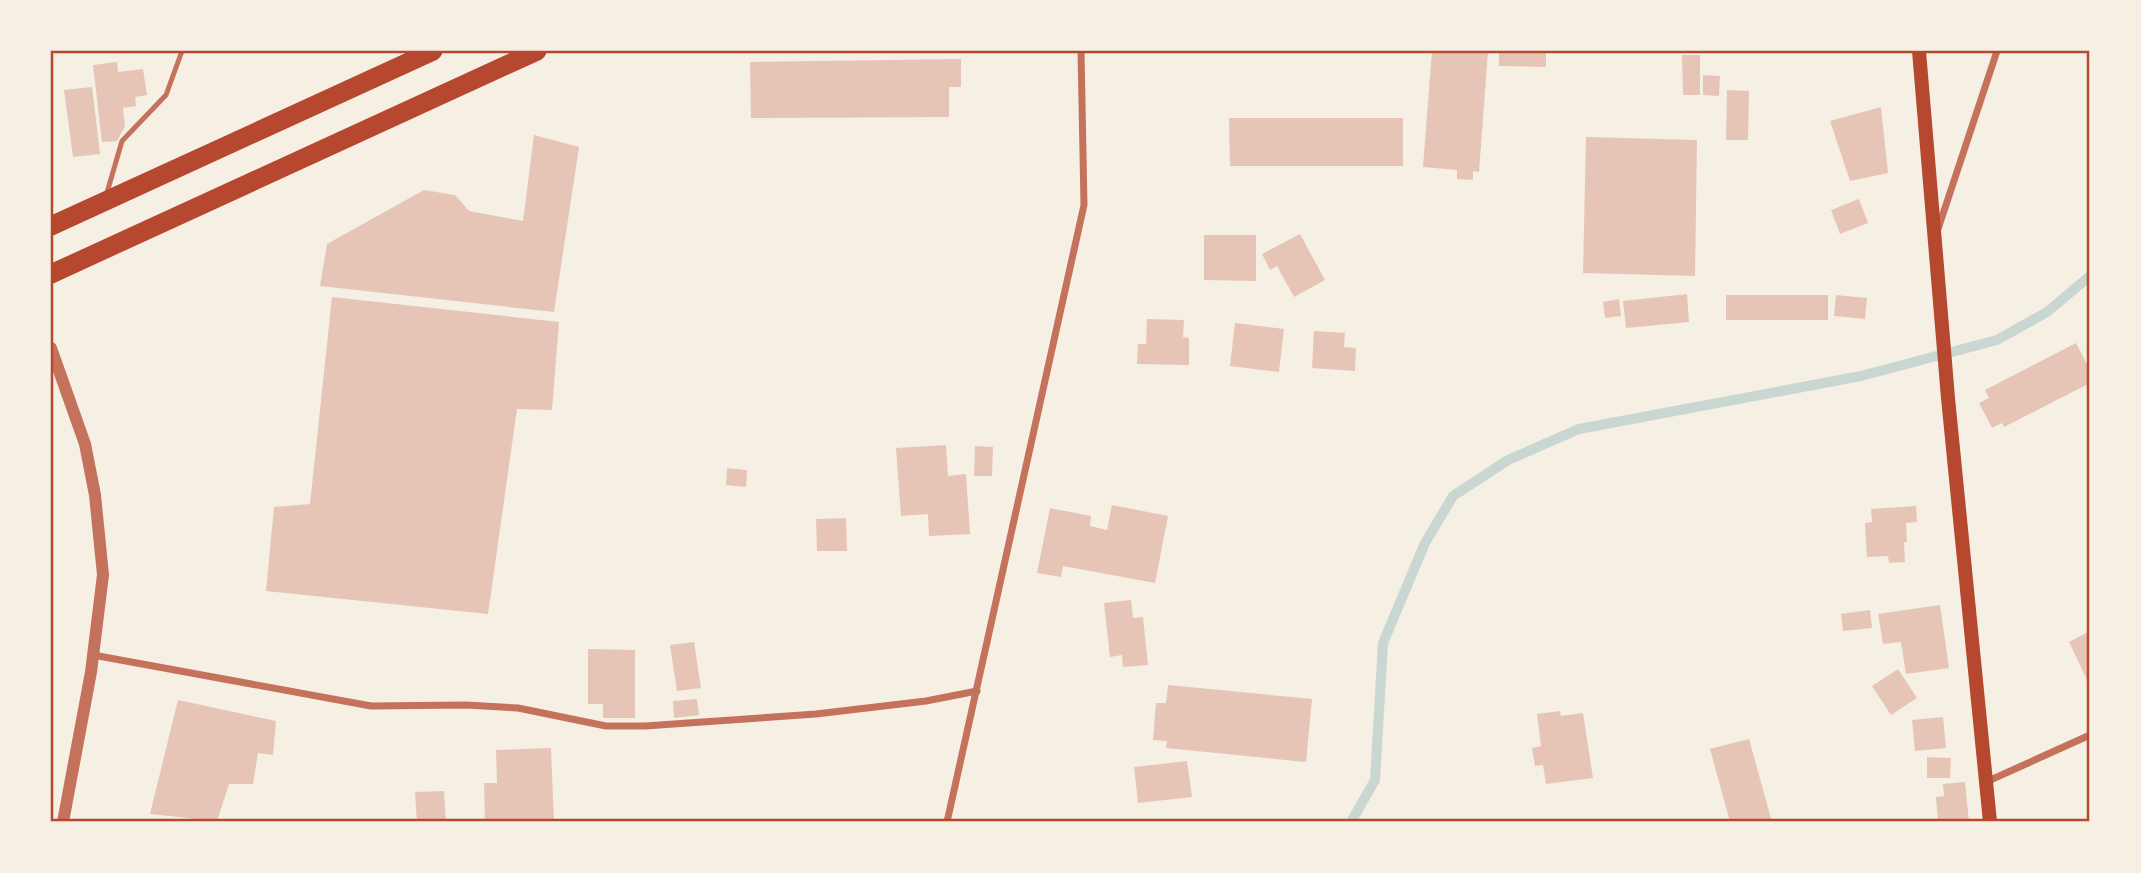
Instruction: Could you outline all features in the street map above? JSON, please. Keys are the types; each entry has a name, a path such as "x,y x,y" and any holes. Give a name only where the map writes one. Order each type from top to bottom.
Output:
{"highway":[{"path":"51,226 433,51"},
{"path":"51,275 537,51"}],"main road":[{"path":"1919,51 1948,398 1990,822"}],"street":[{"path":"947,822 1084,205 1081,51"},
{"path":"1935,239 1997,51"},
{"path":"51,348 85,444 95,495 103,575 93,655 63,822"},
{"path":"93,655 371,706 466,705 518,708 606,726 645,726 816,714 926,701 977,691"},
{"path":"1986,782 2090,735"}],"lane":[{"path":"104,202 122,141 166,95 182,51"}],"building":[{"path":"1432,51 1488,51 1479,172 1473,171 1473,180 1457,179 1457,170 1423,167"},
{"path":"1499,51 1546,51 1546,67 1499,66"},
{"path":"1682,55 1700,55 1700,95 1683,95"},
{"path":"961,59 961,87 949,87 949,117 751,118 750,62"},
{"path":"117,62 118,72 143,69 147,95 135,97 136,106 123,108 125,126 117,141 102,142 93,65"},
{"path":"1703,75 1720,76 1719,96 1703,95"},
{"path":"92,87 100,154 73,157 64,90"},
{"path":"1727,90 1749,91 1748,140 1726,140"},
{"path":"1881,107 1888,173 1850,181 1830,121"},
{"path":"1229,118 1403,118 1403,166 1230,166"},
{"path":"534,135 579,147 554,312 320,286 327,244 424,190 455,195 469,211 523,221"},
{"path":"1586,137 1697,140 1695,276 1583,273"},
{"path":"1859,199 1868,223 1840,234 1831,210"},
{"path":"1300,234 1325,280 1294,297 1277,266 1270,270 1262,254"},
{"path":"1204,235 1256,235 1256,281 1204,280"},
{"path":"1687,294 1689,322 1626,328 1623,301"},
{"path":"1726,295 1828,295 1828,320 1726,320"},
{"path":"1836,295 1867,298 1865,319 1834,316"},
{"path":"332,297 559,322 552,410 517,409 488,614 266,591 274,507 310,504"},
{"path":"1619,299 1621,316 1605,318 1603,302"},
{"path":"1147,319 1184,320 1183,337 1189,338 1189,365 1137,364 1138,344 1146,344"},
{"path":"1235,323 1284,329 1279,372 1230,366"},
{"path":"1314,331 1345,333 1344,347 1356,348 1355,371 1312,368"},
{"path":"2076,343 2090,370 2090,383 2004,427 2002,423 1992,428 1979,403 1989,398 1985,390"},
{"path":"946,445 948,476 966,474 970,534 929,536 928,514 901,516 896,448"},
{"path":"975,446 993,447 992,476 974,476"},
{"path":"727,468 747,470 746,487 726,485"},
{"path":"1112,505 1168,516 1155,583 1063,566 1061,577 1037,573 1050,508 1091,516 1090,526 1107,530"},
{"path":"1916,506 1917,522 1906,523 1905,562 1889,563 1888,556 1867,557 1865,523 1872,522 1871,509"},
{"path":"846,518 847,551 817,551 816,519"},
{"path":"1131,600 1133,618 1143,617 1148,665 1123,667 1122,655 1110,657 1104,603"},
{"path":"1940,605 1949,668 1906,674 1901,642 1883,644 1878,614"},
{"path":"1870,610 1872,628 1843,631 1841,614"},
{"path":"2090,631 2090,686 2069,642"},
{"path":"694,642 701,688 677,691 670,645"},
{"path":"588,649 635,650 635,718 603,718 603,704 588,704"},
{"path":"1898,669 1917,698 1891,715 1872,686"},
{"path":"1168,685 1312,699 1306,762 1166,748 1167,741 1153,740 1156,703 1166,703"},
{"path":"697,699 699,715 674,718 673,701"},
{"path":"178,700 276,721 273,755 258,753 253,784 229,784 217,821 150,814"},
{"path":"1560,711 1561,716 1583,713 1593,778 1546,784 1543,765 1535,766 1532,748 1541,746 1537,714"},
{"path":"1943,717 1946,748 1915,751 1912,720"},
{"path":"1749,739 1772,822 1730,822 1710,749"},
{"path":"551,748 554,822 485,822 484,783 497,783 496,750"},
{"path":"1927,757 1951,758 1950,778 1927,778"},
{"path":"1187,761 1192,797 1138,803 1134,767"},
{"path":"1965,782 1969,822 1938,822 1936,797 1944,796 1943,784"},
{"path":"444,791 446,822 417,822 415,792"}],"waterway":[{"path":"1351,822 1375,780 1383,643 1425,543 1453,496 1508,460 1579,429 1861,376 1997,340 2047,312 2090,276"}]}
